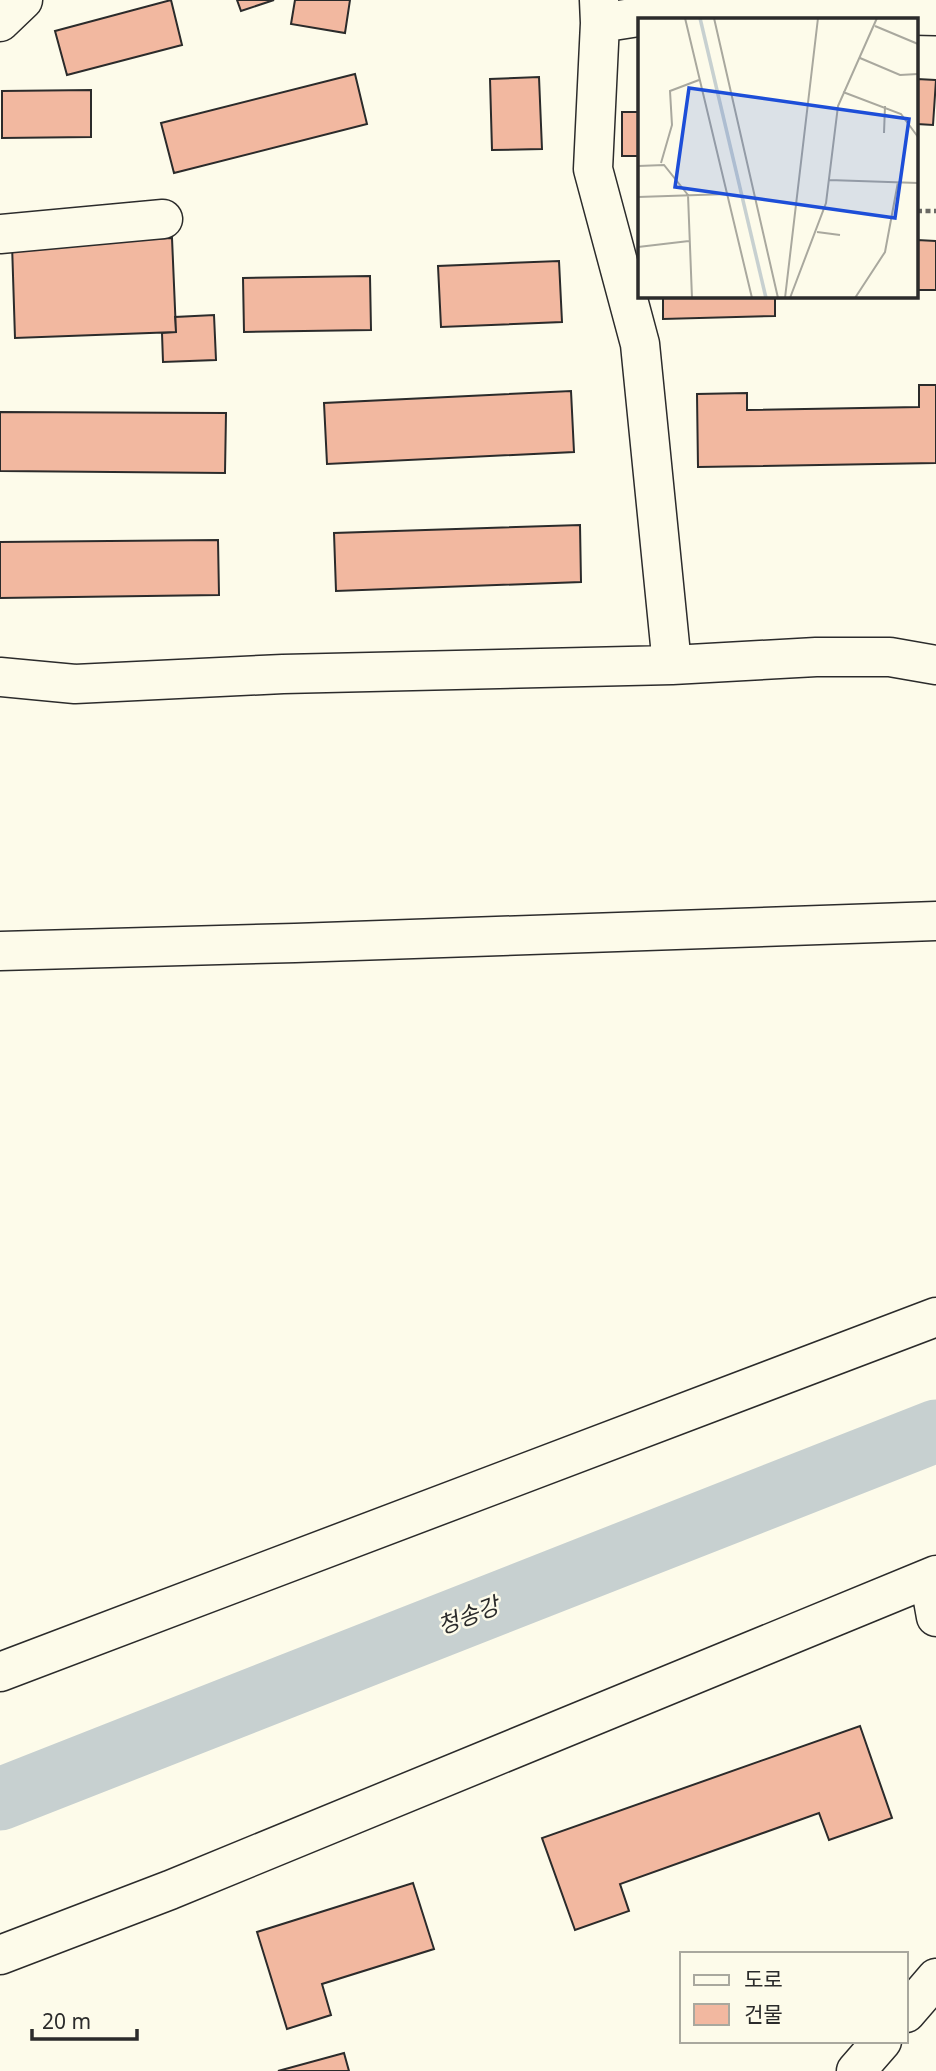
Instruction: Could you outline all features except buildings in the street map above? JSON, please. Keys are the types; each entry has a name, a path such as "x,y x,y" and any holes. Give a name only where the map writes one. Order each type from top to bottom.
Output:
{"street":[{"path":"0,22 23,0"},
{"path":"672,666 639,344 593,169 599,11 682,10 936,16"},
{"path":"0,234 163,219"},
{"path":"0,677 75,684 283,674 672,666 816,657 890,657 936,665"},
{"path":"0,951 323,943 936,921"},
{"path":"0,1672 936,1317"},
{"path":"0,1955 170,1891 933,1577 936,1617"},
{"path":"908,2011 936,1978"},
{"path":"856,2071 880,2043"}],"path":[{"path":"918,211 936,211"}],"waterway":[{"name":"청송강","path":"0,1799 936,1431"}]}
